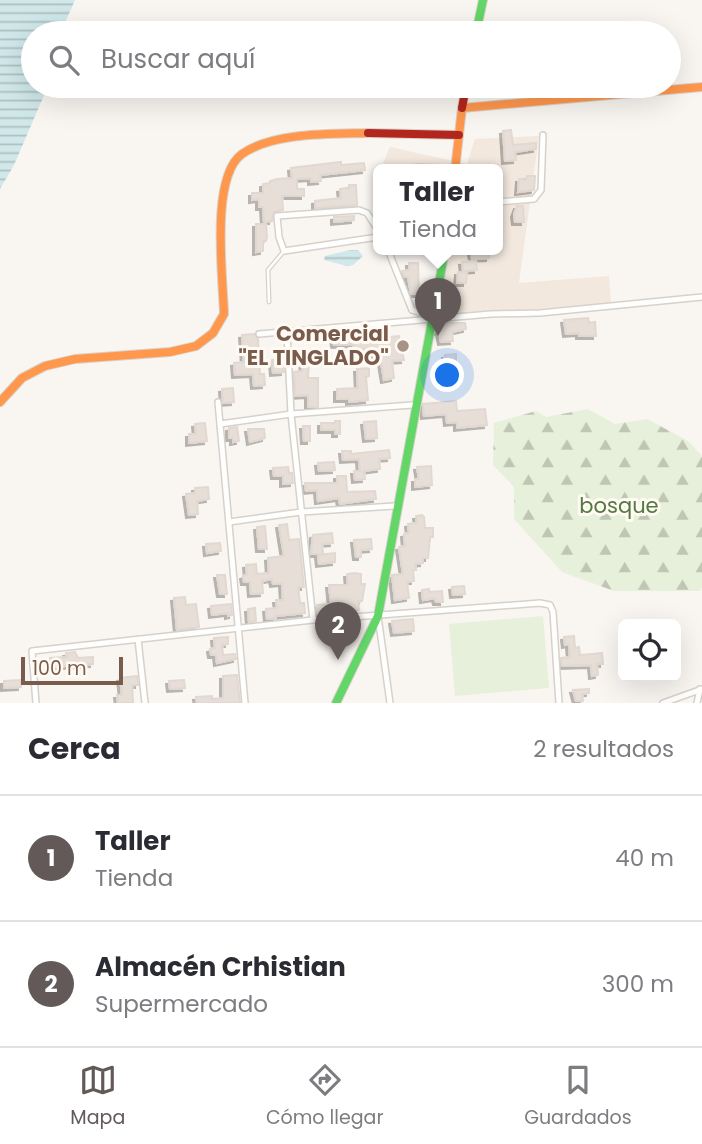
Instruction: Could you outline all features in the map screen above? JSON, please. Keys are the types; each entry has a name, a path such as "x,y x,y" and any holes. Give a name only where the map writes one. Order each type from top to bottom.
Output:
{"main road":[{"path":"479,21 483,0"},
{"path":"681,89 702,87"},
{"path":"456,164 464,98"},
{"path":"462,108 576,98"},
{"path":"0,402 12,386 29,373 49,365 197,346 216,331 224,314 221,202 224,184 230,167 254,145 274,139 345,134 459,135"},
{"path":"375,616 412,405 442,255"},
{"path":"334,703 375,616 429,318"}],"street":[{"path":"503,202 534,199 541,190 543,135"},
{"path":"373,221 367,212 359,210 278,216 279,237 284,251 373,238"},
{"path":"390,255 412,310 429,318"},
{"path":"258,334 429,318 540,313 702,297"},
{"path":"287,333 291,414 313,620"},
{"path":"218,402 245,703"},
{"path":"220,424 291,414 412,405"},
{"path":"229,522 301,512 394,506"},
{"path":"36,703 32,651 313,620 540,603 550,605 553,612 559,703"},
{"path":"375,616 390,703"},
{"path":"138,639 145,703"},
{"path":"663,703 701,689"},
{"path":"697,703 701,689"}],"lane":[{"path":"269,302 268,270 284,251"}],"shaded area":[{"path":"539,136 519,283 609,276 611,303 434,318 444,255 503,255 503,164 467,164 475,139"},
{"path":"390,147 467,164 383,164"}],"green space":[{"name":"bosque","path":"588,409 615,424 647,419 688,441 702,456 700,591 614,591 562,572 514,519 514,487 493,465 494,423 536,411 546,417"},
{"path":"543,616 549,688 455,696 449,624"}],"water":[{"path":"0,0 75,0 66,21 21,21 21,98 43,98 14,165 0,189"},
{"path":"358,250 363,256 353,265 324,260 325,256"}],"building":[{"path":"511,130 513,145 536,143 536,149 515,152 516,160 505,161 503,131"},
{"path":"341,162 341,165 364,163 365,170 320,175 321,181 311,182 311,178 297,179 297,189 304,189 304,196 282,196 283,210 274,212 272,221 264,222 263,207 259,207 259,199 252,200 252,193 263,193 263,184 292,178 291,168"},
{"path":"527,176 535,176 534,190 518,192 519,179 526,180"},
{"path":"349,185 356,185 357,205 315,208 315,201 341,198 340,189 349,188"},
{"path":"517,206 523,206 524,222 515,222"},
{"path":"354,216 354,220 334,222 334,217"},
{"path":"256,224 266,224 267,237 266,241 263,241 263,251 256,252"},
{"path":"472,255 489,255 489,258 472,259"},
{"path":"476,261 477,270 463,271 462,262"},
{"path":"409,263 418,263 419,294 411,294 408,277 405,277 402,271 409,270"},
{"path":"458,272 467,273 466,283 457,283"},
{"path":"588,318 589,323 595,322 596,336 566,334 564,320"},
{"path":"444,323 465,323 466,329 452,332 453,341 441,342 437,332 438,327 442,327"},
{"path":"333,333 342,333 343,338 364,336 364,339 399,336 404,360 392,361 394,378 384,380 381,362 375,362 374,348 353,350 353,344 334,345"},
{"path":"254,334 258,339 260,374 264,374 265,385 254,386 253,374 235,375 234,363 244,362 242,335"},
{"path":"456,354 456,360 451,361 452,371 444,372 445,355"},
{"path":"283,359 284,372 273,373 272,360"},
{"path":"303,360 309,360 308,378 318,378 318,407 308,407 308,395 295,396 294,372 302,371"},
{"path":"369,368 369,376 366,377 368,400 349,402 349,399 337,399 337,389 358,388 357,369"},
{"path":"233,388 234,402 223,403 222,389"},
{"path":"456,401 457,411 485,409 487,425 457,428 457,422 447,423 446,414 424,416 423,404"},
{"path":"340,421 340,434 335,434 335,430 321,430 321,423"},
{"path":"376,421 377,438 366,439 364,422"},
{"path":"205,423 207,441 189,443 189,434 196,434 195,424"},
{"path":"303,426 310,426 310,441 304,441"},
{"path":"237,427 239,441 233,442 233,438 229,438 229,428"},
{"path":"248,429 264,429 265,438 250,442"},
{"path":"389,450 390,458 379,459 380,469 364,471 365,479 355,480 354,471 360,471 359,459 343,460 342,451 351,451 351,454"},
{"path":"334,462 335,470 319,471 318,463"},
{"path":"431,466 432,485 415,487 415,479 419,479 417,467"},
{"path":"288,467 293,483 283,484 283,476 274,476 273,468"},
{"path":"337,476 346,476 347,492 375,491 376,499 340,504 339,498 318,501 317,490 306,491 305,483 337,483"},
{"path":"208,487 209,499 197,501 198,514 189,515 186,494 195,493 195,488"},
{"path":"422,515 425,528 433,528 428,558 423,558 423,563 415,564 414,581 407,582 409,598 395,600 392,575 403,574 399,547 405,546 404,534 409,533 408,524 417,523 416,516"},
{"path":"287,524 289,540 299,539 304,587 298,587 300,603 304,603 305,613 267,619 266,609 277,608 276,600 283,600 282,583 273,584 272,579 262,581 263,593 251,594 250,582 244,582 243,576 247,575 246,565 256,564 257,574 269,573 268,558 284,556 279,525"},
{"path":"265,526 267,549 259,549 257,527"},
{"path":"332,533 333,543 322,544 323,554 311,554 313,535"},
{"path":"371,539 372,549 361,550 361,557 356,557 354,540"},
{"path":"220,543 221,551 207,553 206,544"},
{"path":"335,553 335,562 319,564 318,555"},
{"path":"347,574 361,574 361,584 365,584 362,601 358,601 359,610 318,614 317,605 331,604 329,585 348,585"},
{"path":"217,575 225,575 227,594 220,594"},
{"path":"464,586 465,594 453,595 452,587"},
{"path":"429,589 429,592 442,591 443,602 436,602 435,598 423,600 422,590"},
{"path":"185,597 186,605 196,604 199,627 177,630 174,598"},
{"path":"231,604 232,615 212,615 211,606"},
{"path":"255,608 256,621 249,622 248,609"},
{"path":"413,619 414,631 394,633 392,621"},
{"path":"574,636 575,648 579,647 580,655 602,653 603,664 597,664 598,675 592,676 591,665 562,666 561,658 570,657 569,644 565,645 564,637"},
{"path":"228,637 228,644 222,645 223,655 235,654 236,659 217,663 216,655 211,655 210,649 215,648 214,638"},
{"path":"75,652 78,658 93,657 93,664 51,667 50,658 67,657 66,653"},
{"path":"237,675 240,703 197,703 196,697 223,698 223,676"},
{"path":"137,676 138,685 132,685 133,703 118,703 117,695 122,695 120,678"},
{"path":"21,680 21,687 4,688 4,681"},
{"path":"184,680 185,688 170,689 169,681"},
{"path":"589,689 589,693 582,694 583,701 576,701 573,690"}],"traffic: fast":[{"path":"479,21 483,0"},
{"path":"336,703 378,616 444,255"}],"traffic: slow":[{"path":"681,89 702,87"},
{"path":"456,164 462,108 576,98"},
{"path":"0,402 22,378 45,366 75,359 170,352 196,346 213,333 224,314 222,205 232,166 242,154 255,147 286,138 368,133"}],"traffic: jam":[{"path":"462,108 464,98"},
{"path":"368,133 459,135"}],"place":[{"name":"Taller","path":"438,336"},
{"name":"Comercial \"EL TINGLADO\"","path":"403,346"},
{"name":"Almacén Crhistian","path":"338,660"}]}
